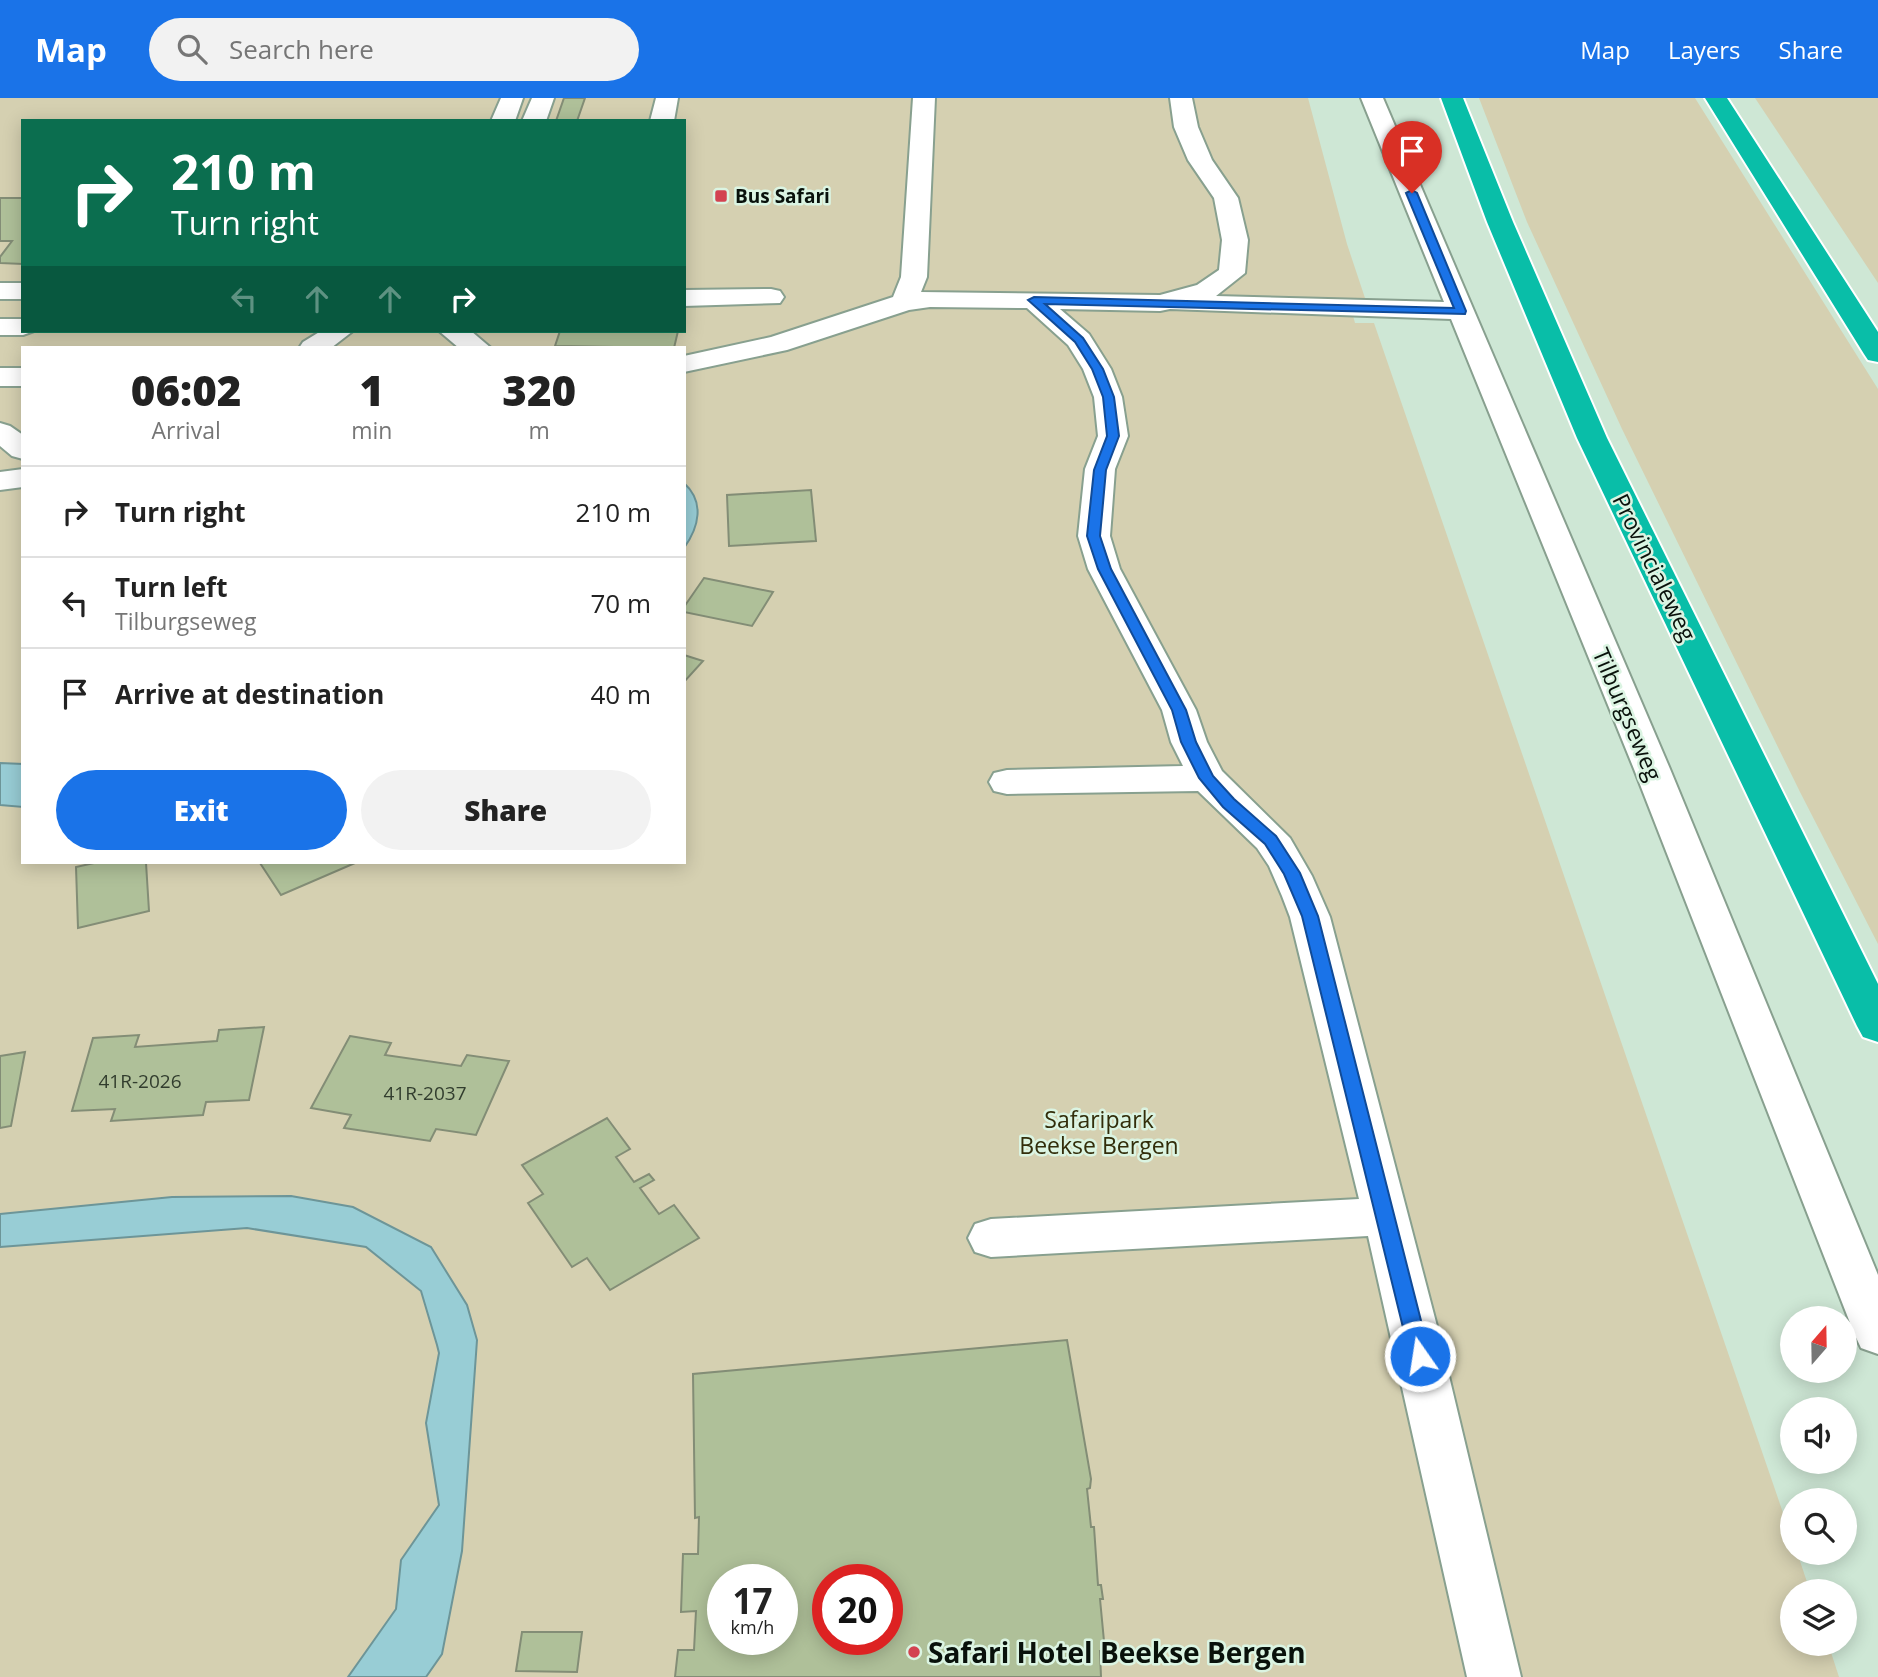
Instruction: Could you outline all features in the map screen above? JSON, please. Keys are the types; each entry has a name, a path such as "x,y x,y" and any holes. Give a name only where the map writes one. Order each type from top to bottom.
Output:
{"highway":[{"name":"Provincialeweg","path":"1452,98 1500,222 1592,438 1878,1026"},
{"path":"1716,98 1878,354"}],"street":[{"path":"504,119 512,98"},
{"path":"535,119 543,98"},
{"path":"662,119 667,98"},
{"path":"904,302 914,276 923,98"},
{"path":"1160,303 1206,291 1232,273 1235,240 1226,198 1200,160 1186,127 1181,98"},
{"name":"Tilburgseweg","path":"1372,98 1652,769 1878,1333"},
{"path":"0,291 21,291"},
{"path":"686,298 771,296"},
{"path":"686,364 777,344 904,302 930,299 1461,311"},
{"path":"1034,300 1079,340 1097,369 1108,397 1113,436 1100,470 1094,536 1104,569 1173,699 1189,742 1207,778 1228,803 1270,840 1292,873 1310,916 1385,1216 1494,1677"},
{"path":"0,327 21,327"},
{"path":"316,346 336,333"},
{"path":"450,337 472,346"},
{"path":"0,377 21,377"},
{"path":"0,432 21,448"},
{"path":"0,481 21,478"},
{"path":"1007,782 1207,778"},
{"path":"991,1238 1385,1216"}],"green space":[{"name":"Safaripark Beekse Bergen","path":"0,98 1308,98 1347,244 1366,301 1349,301 1355,323 1374,323 1780,1504 1780,1565 1801,1565 1806,1579 1780,1579 1780,1656 1832,1656 1839,1677 0,1677"},
{"path":"1479,98 1695,98 1878,389 1878,944 1800,792 1622,429 1527,222"},
{"path":"1755,98 1878,98 1878,283"}],"water":[{"path":"686,485 691,490 697,506 693,532 686,544"},
{"path":"0,763 21,764 21,807 0,805"},
{"path":"291,1196 353,1207 431,1247 467,1305 477,1340 462,1551 442,1654 426,1677 348,1677 396,1609 401,1560 439,1505 426,1423 439,1353 421,1291 366,1247 247,1228 0,1247 0,1214 172,1197"}],"building":[{"path":"564,98 585,98 578,119 557,119"},
{"path":"0,198 21,198 21,264 0,263 0,257 12,241 0,241"},
{"path":"559,333 678,333 674,346 555,346"},
{"path":"811,490 816,541 729,546 727,495"},
{"path":"704,578 773,592 752,626 686,612 686,604"},
{"path":"686,656 703,661 686,680"},
{"path":"90,864 146,864 149,911 78,928 76,867"},
{"path":"261,864 353,864 281,895"},
{"path":"264,1027 249,1100 206,1102 203,1115 111,1121 115,1109 72,1111 93,1038 139,1035 135,1047 217,1041 219,1030"},
{"path":"350,1036 391,1043 385,1055 461,1066 467,1055 509,1061 476,1135 436,1129 430,1141 344,1128 351,1115 311,1108"},
{"path":"25,1052 11,1126 0,1128 0,1056"},
{"path":"607,1118 630,1149 616,1157 634,1182 649,1174 654,1180 640,1188 659,1214 674,1205 699,1238 610,1290 587,1258 572,1267 528,1203 543,1194 522,1165"},
{"path":"1067,1340 1091,1479 1090,1488 1087,1489 1091,1527 1094,1527 1098,1585 1101,1585 1103,1599 1100,1599 1104,1641 1107,1641 1109,1651 1100,1651 1101,1677 675,1677 678,1650 694,1650 696,1611 681,1612 683,1554 698,1554 699,1517 695,1518 693,1374"},
{"path":"522,1632 582,1632 577,1672 516,1671"}],"place":[{"name":"Bus Safari","path":"721,196"},
{"name":"Safari Hotel Beekse Bergen","path":"914,1652"}],"route":[{"path":"1412,193 1461,311 1407,312 1034,300 1079,340 1097,369 1108,397 1113,436 1100,470 1094,536 1104,569 1179,710 1189,742 1207,778 1228,803 1270,840 1292,873 1310,916 1420,1356"}]}
